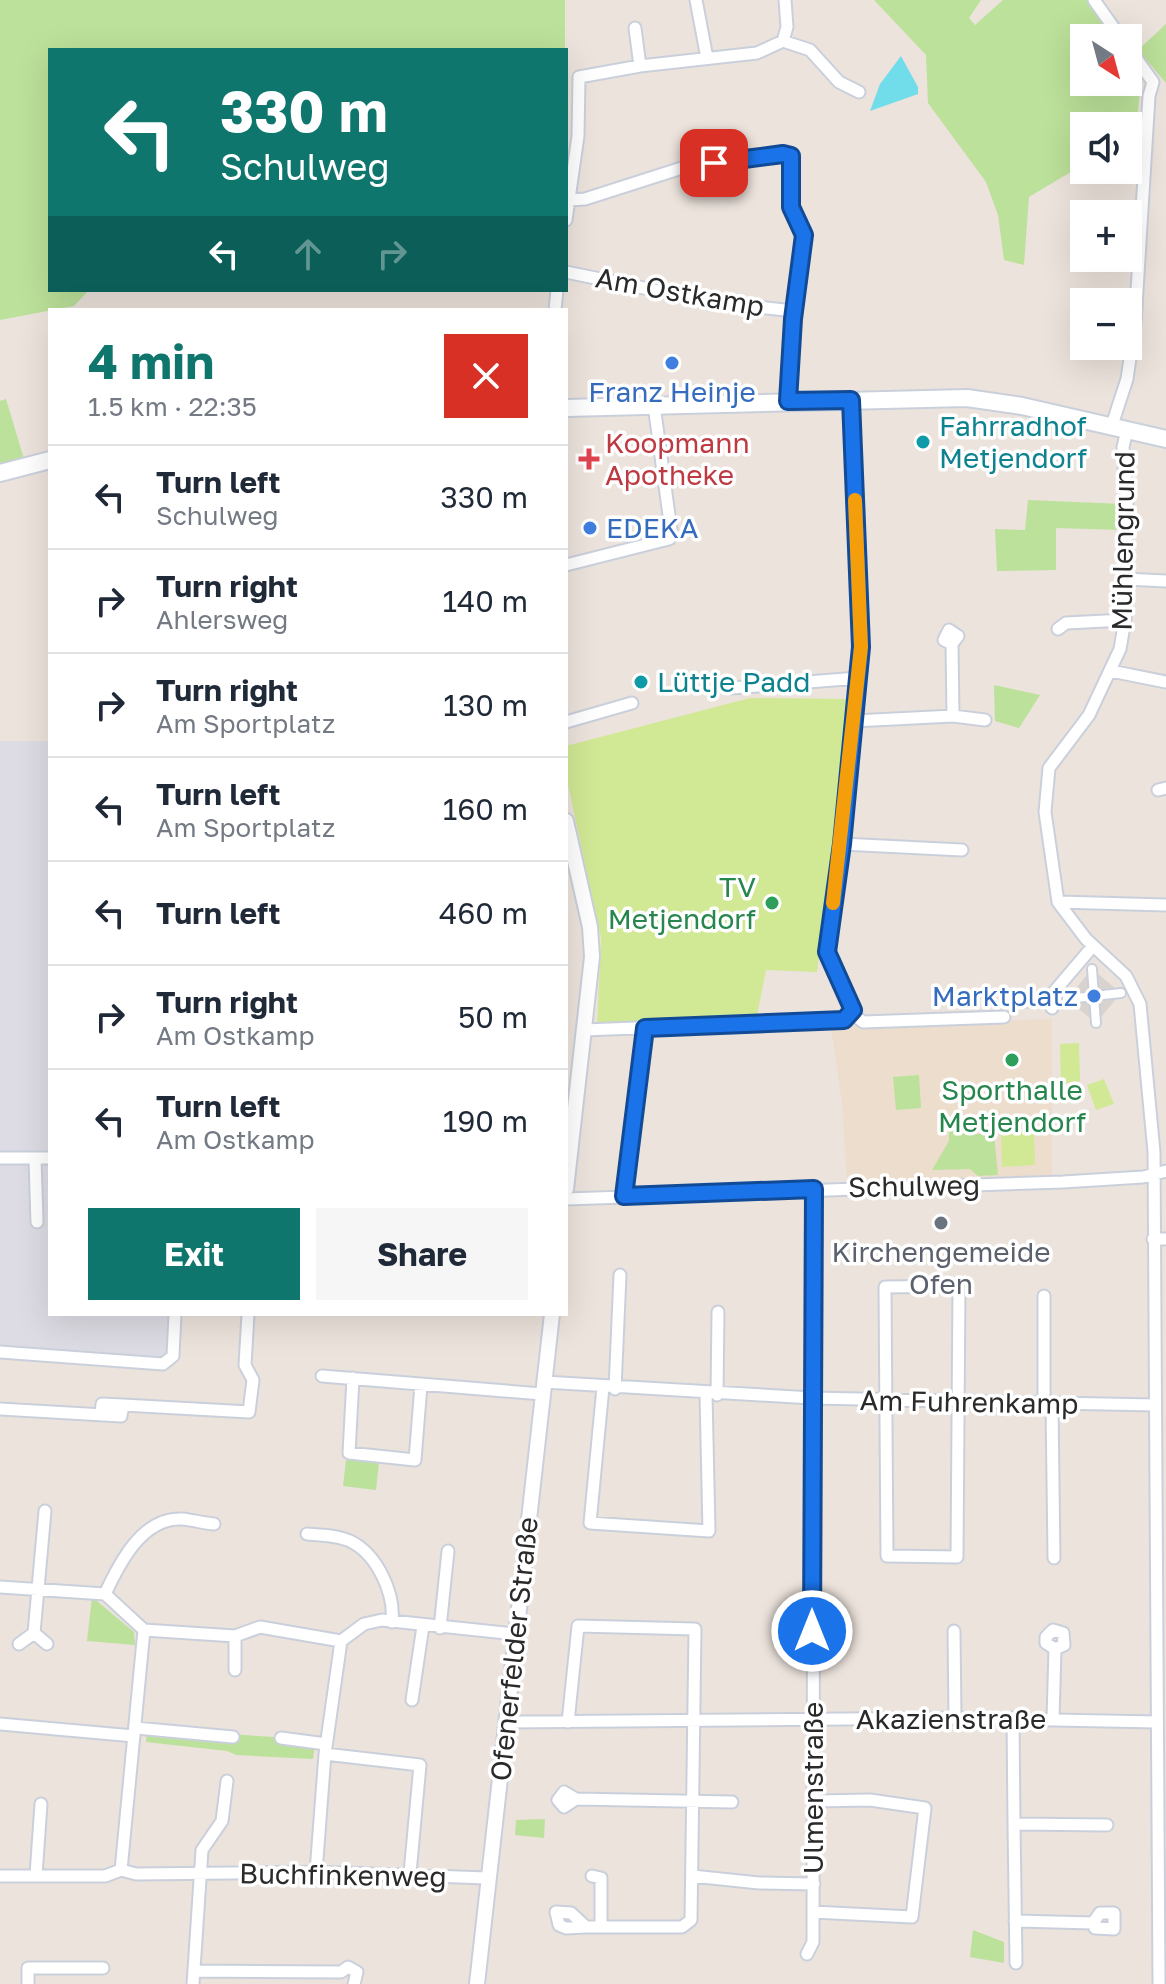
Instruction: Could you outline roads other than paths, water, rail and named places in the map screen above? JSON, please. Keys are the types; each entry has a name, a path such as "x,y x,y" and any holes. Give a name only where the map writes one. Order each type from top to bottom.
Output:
{"main road":[{"path":"568,408 967,398 1166,439"},
{"path":"0,473 48,461"}],"street":[{"path":"696,0 707,58"},
{"path":"783,41 787,27 785,0"},
{"path":"1094,0 1111,24"},
{"path":"635,28 640,66"},
{"path":"568,207 579,77 640,66 757,53 783,41 810,50 839,82 859,92"},
{"path":"1142,67 1153,82 1166,90"},
{"name":"Mühlengrund","path":"1058,902 1045,812 1046,775 1089,715 1120,649 1125,620 1127,473 1119,428 1135,323 1149,96 1153,82"},
{"name":"Am Ostkamp","path":"569,200 580,200 685,167 783,154 791,156 791,207 804,235 794,311 788,401"},
{"name":"Am Ostkamp","path":"568,272 712,302 794,311"},
{"path":"851,400 861,647 842,844 827,952 853,1014 863,1022 1004,1017"},
{"path":"568,565 661,544 669,539 671,530 654,405"},
{"path":"1125,579 1166,581"},
{"path":"1058,629 1066,623 1125,620"},
{"path":"952,644 953,716"},
{"path":"1111,671 1166,682"},
{"path":"732,688 858,678"},
{"path":"568,721 632,703"},
{"path":"854,721 953,716 985,720"},
{"path":"568,831 591,942 584,1030 569,1135"},
{"path":"842,844 962,850"},
{"path":"1058,902 1124,901 1166,905"},
{"path":"1058,902 1093,946 1126,976 1140,1004 1160,1239 1155,1405 1161,1460 1157,1722 1159,1984"},
{"path":"1007,1002 1052,1004 1057,987 1093,946"},
{"path":"1092,969 1096,1023"},
{"path":"1067,999 1121,993"},
{"path":"584,1030 844,1020 853,1014"},
{"path":"624,1196 645,1028"},
{"path":"0,1158 48,1158"},
{"path":"35,1158 37,1222"},
{"name":"Schulweg","path":"568,1199 1063,1182 1153,1175 1166,1171"},
{"name":"Ulmenstraße","path":"807,1954 813,1942 814,1884 814,1189"},
{"path":"620,1275 609,1388 590,1523 709,1531 712,1394 718,1312"},
{"path":"959,1286 957,1557 887,1556 887,1401 885,1287 959,1286"},
{"path":"1044,1296 1054,1558"},
{"path":"0,1352 163,1364 173,1356 175,1316"},
{"path":"0,1409 101,1415 102,1404 249,1412 253,1380 245,1365 248,1316"},
{"name":"Ofenerfelder Straße","path":"477,1984 552,1316"},
{"name":"Am Fuhrenkamp","path":"322,1376 421,1385 609,1388 887,1401 1155,1405"},
{"path":"353,1378 349,1453 415,1460 421,1385"},
{"path":"19,1644 34,1633 45,1511"},
{"path":"105,1594 120,1562 133,1545 152,1530 181,1519 214,1524"},
{"path":"307,1534 351,1541 366,1553 387,1589 392,1622"},
{"path":"440,1628 448,1551"},
{"path":"0,1587 105,1594 144,1630 235,1636 260,1627 341,1641 372,1621 515,1634"},
{"path":"412,1700 423,1626"},
{"path":"568,1722 578,1626 695,1629 692,1916 688,1924 682,1927 586,1927"},
{"path":"121,1870 144,1630"},
{"path":"954,1631 955,1718"},
{"path":"34,1633 47,1644"},
{"path":"235,1636 235,1670"},
{"path":"316,1872 326,1749 341,1641"},
{"path":"1053,1719 1055,1649"},
{"path":"1013,1718 1016,1963"},
{"name":"Akazienstraße","path":"506,1722 1013,1718 1157,1722"},
{"path":"0,1724 233,1737"},
{"path":"281,1738 420,1765 410,1873"},
{"name":"Buchfinkenweg","path":"199,1873 202,1850 222,1821 227,1781"},
{"path":"576,1799 732,1802"},
{"path":"813,1912 912,1917 925,1808 870,1800 814,1801"},
{"path":"36,1875 41,1804"},
{"path":"1014,1824 1107,1825"},
{"name":"Buchfinkenweg","path":"0,1876 105,1876 121,1870 136,1874 410,1873 487,1878"},
{"path":"199,1873 194,1978 342,1978 353,1968 358,1975 354,1984"},
{"path":"592,1876 601,1878 601,1927"},
{"path":"692,1876 759,1883 814,1884"},
{"path":"1015,1921 1093,1923"},
{"path":"28,1984 28,1968 103,1968"}],"water":[{"path":"901,56 918,87 918,94 870,111 880,84"}],"place":[{"name":"Franz Heinje","path":"672,363"},
{"name":"Fahrradhof Metjendorf","path":"923,442"},
{"name":"Koopmann Apotheke","path":"589,459"},
{"name":"EDEKA","path":"590,528"},
{"name":"Lüttje Padd","path":"641,682"},
{"name":"TV Metjendorf","path":"772,903"},
{"name":"Marktplatz","path":"1094,996"},
{"name":"Sporthalle Metjendorf","path":"1012,1060"},
{"name":"Kirchengemeide Ofen","path":"941,1223"}]}
